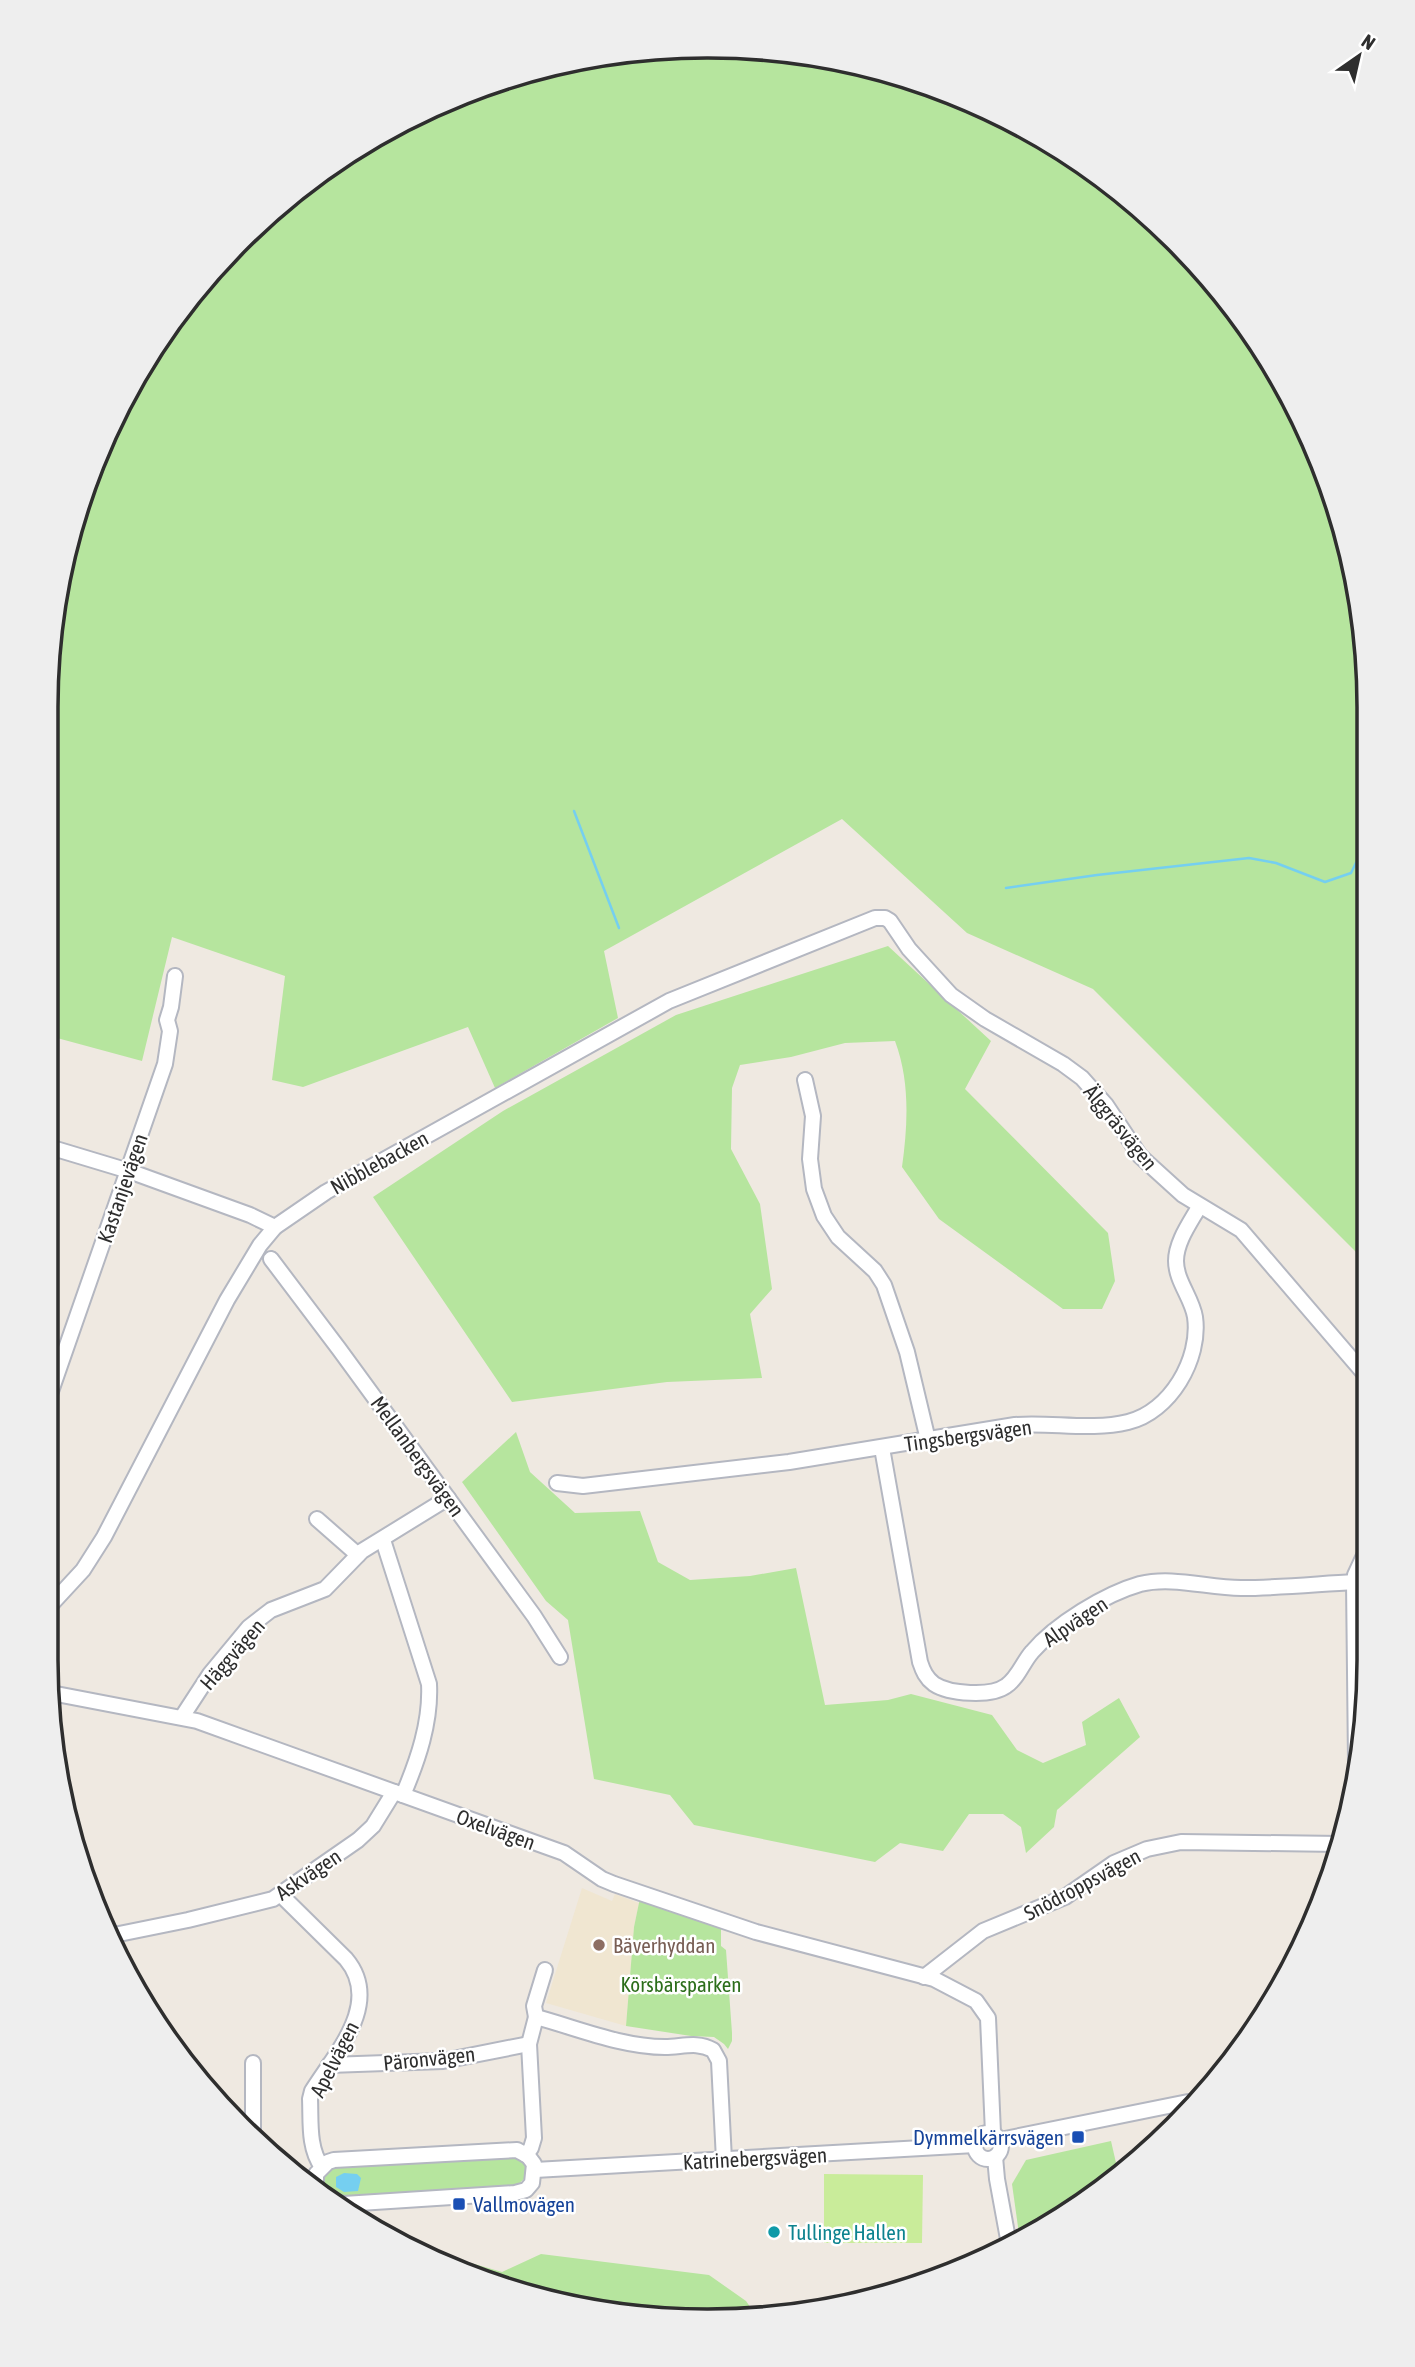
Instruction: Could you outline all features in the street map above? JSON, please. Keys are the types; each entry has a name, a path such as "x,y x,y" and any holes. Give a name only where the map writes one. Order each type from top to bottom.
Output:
{"street":[{"name":"Nibblebacken","path":"58,1597 83,1570 104,1537 227,1300 260,1245 275,1227 326,1192 668,1002 876,918 890,921"},
{"name":"Älggräsvägen","path":"890,921 909,949 951,995 1082,1078 1106,1105 1140,1156 1199,1207 1241,1230 1357,1365"},
{"name":"Kastanjevägen","path":"58,1369 165,1064 170,1031 167,1020 172,1007 175,976"},
{"path":"805,1080 813,1116 810,1159 814,1189 824,1216 838,1237 875,1271 884,1285 907,1352 928,1440"},
{"path":"58,1150 129,1171 250,1215 275,1227"},
{"name":"Tingsbergsvägen","path":"557,1483 583,1486 789,1462 1032,1424 1116,1424 1139,1419 1158,1406 1182,1378 1194,1345 1195,1316 1177,1270 1176,1259 1182,1239 1199,1207"},
{"name":"Mellanbergsvägen","path":"271,1259 340,1349 534,1616 560,1657"},
{"name":"Alpvägen","path":"882,1448 920,1661 928,1679 942,1688 990,1692 1005,1687 1032,1652 1054,1632 1113,1595 1142,1584 1172,1581 1208,1587 1243,1588 1354,1582"},
{"name":"Häggvägen","path":"182,1717 210,1674 249,1627 271,1610 325,1589 358,1556 448,1498"},
{"path":"317,1519 358,1556"},
{"name":"Askvägen","path":"119,1934 260,1904 281,1895 358,1840 399,1793 424,1735 430,1702 429,1684 383,1539"},
{"path":"1355,1708 1354,1582 1357,1571"},
{"name":"Oxelvägen","path":"59,1694 182,1717 564,1853 602,1879 638,1892 756,1932 929,1978"},
{"name":"Snödroppsvägen","path":"929,1978 983,1931 1065,1897 1114,1863 1147,1849 1181,1842 1330,1844"},
{"name":"Apelvägen","path":"281,1895 346,1959 354,1969 359,1985 356,2017 347,2039 312,2091 310,2099 313,2148 322,2167"},
{"path":"526,2155 534,2138 529,2044 537,2017 534,2007 545,1970"},
{"path":"929,1978 976,2001 988,2018 997,2137 1001,2149 995,2157 1007,2235"},
{"path":"537,2017 642,2045 666,2047 693,2044 713,2050 719,2061 724,2160"},
{"name":"Päronvägen","path":"329,2065 443,2061 529,2044"},
{"path":"253,2063 253,2124"},
{"path":"995,2157 982,2157 977,2152 975,2145 983,2133 997,2137 1182,2103"},
{"name":"Katrinebergsvägen","path":"535,2170 975,2145"},
{"path":"315,2177 322,2167 334,2160 478,2151 517,2150 532,2160 535,2170 533,2183 526,2190 515,2193 353,2203"}],"shaded area":[{"name":"Bäverhyddan","path":"582,1888 612,1901 615,1894 639,1903 634,1927 626,2026 546,2003"}],"green space":[{"path":"708,58 792,63 834,70 916,92 956,107 995,125 1068,167 1136,219 1167,248 1223,312 1248,347 1290,420 1308,459 1335,539 1352,623 1357,708 1357,1253 1093,989 967,933 842,819 604,951 618,1018 495,1088 468,1027 303,1087 272,1080 285,976 172,937 142,1061 58,1038 59,665 70,581 92,499 107,459 125,420 167,347 219,279 248,248 312,192 347,167 420,125 459,107 499,92 581,70 665,59"},
{"path":"888,946 991,1041 965,1089 1108,1233 1115,1281 1102,1309 1063,1309 939,1219 902,1167 906,1103 903,1072 895,1041 845,1043 791,1057 740,1065 732,1088 731,1149 760,1204 772,1289 750,1314 762,1378 667,1382 512,1402 373,1197 503,1111 676,1015"},
{"path":"516,1432 530,1472 575,1513 640,1511 658,1562 690,1580 750,1576 796,1568 825,1705 888,1700 911,1694 992,1715 1017,1750 1043,1763 1086,1745 1082,1722 1119,1698 1140,1737 1057,1810 1054,1827 1026,1853 1021,1827 1003,1814 969,1814 943,1851 900,1843 875,1862 694,1825 670,1795 594,1779 568,1620 546,1601 462,1482"},
{"name":"Körsbärsparken","path":"640,1898 721,1925 721,1946 726,1950 732,2033 728,2049 714,2037 626,2026 634,1927"},
{"path":"1111,2141 1116,2164 1068,2200 1018,2229 1012,2184 1026,2160"},
{"path":"513,2156 520,2159 528,2169 525,2178 515,2187 358,2199 344,2198 323,2183 335,2166"},
{"path":"824,2174 923,2175 922,2243 824,2243"},
{"path":"541,2254 709,2275 746,2301 751,2308 665,2308 623,2304 539,2287 462,2261 502,2272"}],"water":[{"path":"344,2173 357,2174 361,2178 358,2191 344,2192 336,2187 336,2177"}],"waterway":[{"path":"574,811 619,928"},
{"path":"1006,888 1249,858 1276,863 1325,882 1351,873 1357,861"}],"place":[{"name":"Bäverhyddan","path":"599,1945"},
{"name":"Dymmelkärrsvägen","path":"1078,2137"},
{"name":"Vallmovägen","path":"459,2204"},
{"name":"Tullinge Hallen","path":"774,2232"}]}
